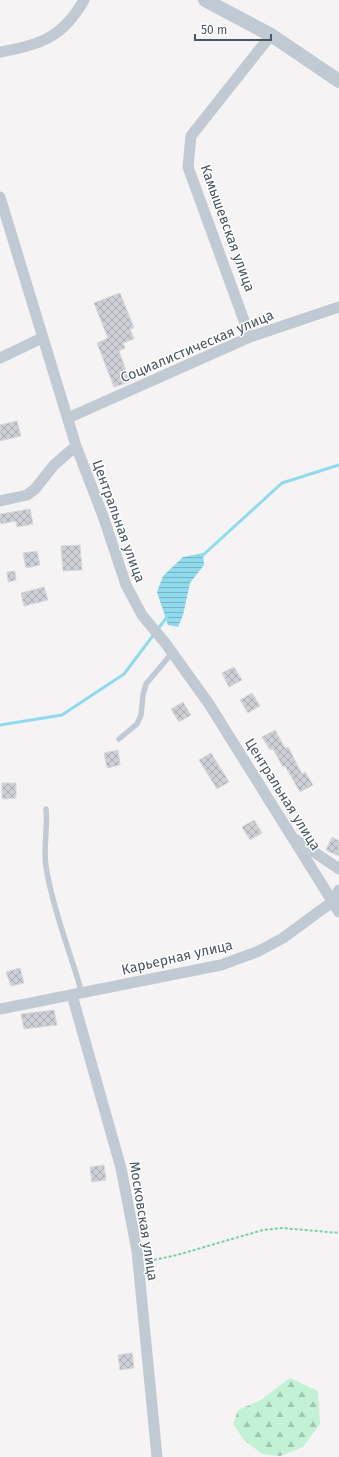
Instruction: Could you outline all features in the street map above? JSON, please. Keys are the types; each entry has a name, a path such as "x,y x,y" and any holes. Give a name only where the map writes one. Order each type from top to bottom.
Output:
{"street":[{"path":"0,52 28,47 60,32 74,18 84,0"},
{"path":"205,0 271,35 339,81"},
{"name":"Камышевская улица","path":"250,337 188,167 191,136 271,35"},
{"name":"Центральная улица","path":"0,197 76,446 103,516 126,585 142,615 169,648 209,704 339,912"},
{"name":"Социалистическая улица","path":"68,418 250,337 339,307"},
{"path":"0,358 42,338"},
{"path":"0,501 27,495 35,490 64,455 76,446"},
{"path":"291,836 339,869"},
{"name":"Карьерная улица","path":"0,1009 221,965 259,951 283,938 332,902 339,890"},
{"name":"Московская улица","path":"77,994 121,1168 138,1263 158,1457"}],"lane":[{"path":"119,739 137,724 141,715 143,695 146,684 169,648"},
{"path":"46,809 47,821 44,849 49,881 77,994"}],"path":[{"path":"138,1263 177,1255 263,1230 282,1228 339,1233"}],"green space":[{"path":"290,1378 318,1391 320,1424 303,1447 280,1456 262,1454 244,1440 233,1424 238,1410 261,1400"}],"water":[{"path":"203,553 204,565 190,583 183,615 178,627 168,625 157,592 163,576 183,557"}],"building":[{"path":"120,293 134,328 130,329 134,339 123,343 125,348 119,351 130,382 114,387 97,343 108,338 94,303"},
{"path":"17,421 21,436 0,441 0,425"},
{"path":"30,509 33,524 17,527 16,521 0,524 0,514"},
{"path":"80,545 82,570 63,571 61,546"},
{"path":"37,551 40,565 26,568 23,553"},
{"path":"15,571 16,580 8,582 7,572"},
{"path":"44,587 48,600 24,606 21,593"},
{"path":"234,667 242,680 229,687 222,673"},
{"path":"252,693 260,706 248,713 240,700"},
{"path":"183,702 191,715 179,722 171,709"},
{"path":"275,730 285,748 288,747 302,774 305,772 313,785 300,792 285,766 283,767 273,749 270,750 262,737"},
{"path":"118,750 120,765 107,768 104,753"},
{"path":"211,753 229,782 217,789 199,760"},
{"path":"2,783 16,783 16,798 2,799"},
{"path":"254,820 262,833 250,840 242,827"},
{"path":"332,837 339,841 339,856 326,850"},
{"path":"20,968 24,983 11,986 6,972"},
{"path":"54,1010 57,1025 24,1029 21,1014"},
{"path":"104,1165 106,1180 92,1182 90,1167"},
{"path":"132,1353 134,1368 120,1370 118,1355"}],"waterway":[{"path":"202,556 282,483 339,465"},
{"path":"0,725 62,715 124,674 167,617"}]}
